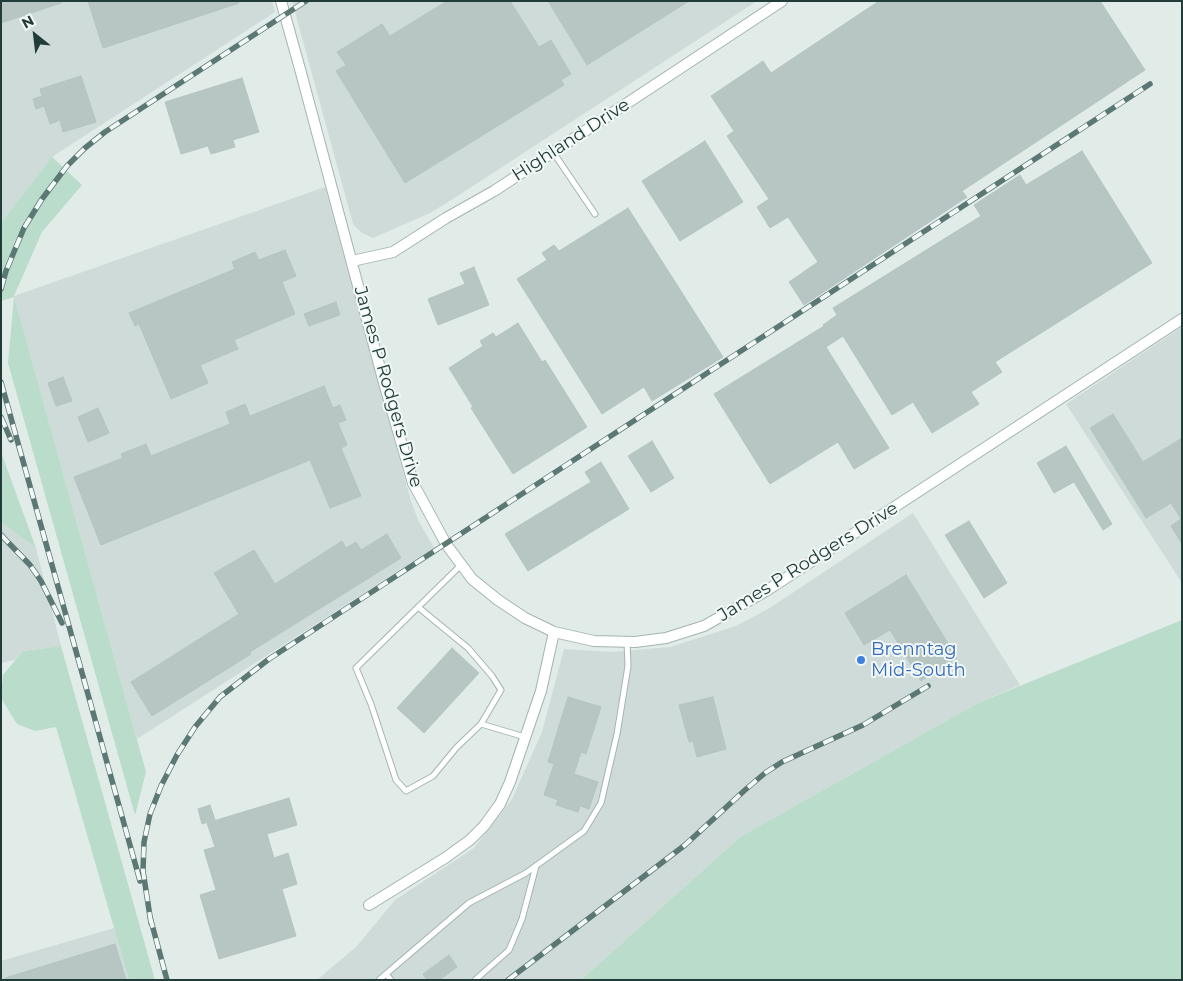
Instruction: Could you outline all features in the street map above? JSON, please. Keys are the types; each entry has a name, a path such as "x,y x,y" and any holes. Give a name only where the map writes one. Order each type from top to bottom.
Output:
{"street":[{"name":"James P Rodgers Drive","path":"280,1 384,383 414,483 443,539 472,579 498,600 525,618 554,632 594,641 627,642 666,638 704,626 766,591 1182,319"},
{"name":"Highland Drive","path":"352,261 393,252 446,218 494,191 782,1"},
{"path":"369,905 445,858 470,840 484,826 503,797 525,737 541,691 554,632"}],"lane":[{"path":"553,152 595,214"},
{"path":"418,607 468,648 492,676 501,690 480,724 456,748 433,776 406,791 396,780 371,704 356,668 418,607 461,565"},
{"path":"379,980 469,903 526,873 584,832 601,803 617,734 628,666 627,642"},
{"path":"480,724 525,737"},
{"path":"476,980 509,950 522,919 536,866"},
{"path":"386,974 391,980"}],"shaded area":[{"path":"1,1 272,1 275,12 52,157 1,223"},
{"path":"292,1 757,1 453,199 430,213 373,238 362,233 353,224"},
{"path":"325,187 411,501 418,520 434,548 137,739 14,296"},
{"path":"1182,327 1182,583 1066,404"},
{"path":"913,513 1020,685 978,703 740,837 581,980 317,980 357,946 395,900 474,848 512,799 542,732 564,649 611,652 670,647 736,626 768,609"},
{"path":"1,522 36,548 61,646 23,651 15,660 1,663"},
{"path":"114,928 129,980 1,980 1,961"}],"green space":[{"path":"52,157 82,185 42,232 14,296 146,772 135,815 8,363 14,297 1,301 1,223"},
{"path":"1,452 36,548 1,522"},
{"path":"1182,620 1182,980 581,980 740,837 978,703"},
{"path":"61,646 155,980 129,980 56,727 35,731 17,724 1,698 3,675 23,651"}],"building":[{"path":"1,1 61,1 61,3 1,23"},
{"path":"88,1 238,1 239,3 103,48"},
{"path":"447,1 510,1 539,47 551,40 571,74 561,80 564,85 405,183 336,71 346,65 337,52 382,24 390,36"},
{"path":"548,1 689,1 587,65"},
{"path":"879,1 1100,1 1145,70 962,191 967,197 804,305 789,282 818,262 788,217 770,228 757,207 769,199 727,136 734,131 711,96 763,61 771,73"},
{"path":"81,76 96,122 63,132 60,120 50,124 44,106 36,109 33,99 42,96 40,89"},
{"path":"242,78 259,132 233,140 235,147 211,154 208,146 181,154 165,102"},
{"path":"705,141 743,202 680,241 642,181"},
{"path":"1082,151 1152,263 995,362 1002,372 971,392 979,404 932,433 913,402 892,415 843,336 826,347 889,448 854,469 838,442 770,484 714,394 824,326 837,315 833,308 981,216 974,205 1020,175 1026,185"},
{"path":"628,208 723,357 652,401 644,387 602,414 517,279 547,260 542,253 554,245 559,251"},
{"path":"285,250 296,276 282,282 295,314 234,340 238,349 200,365 208,383 171,399 139,324 135,326 129,313 235,269 232,262 255,252 259,260"},
{"path":"474,267 489,305 438,325 428,299 465,284 460,273"},
{"path":"336,302 340,315 309,326 304,314"},
{"path":"518,323 542,362 545,360 587,427 513,474 471,408 473,407 449,368 483,346 480,341 493,333 496,337"},
{"path":"63,377 72,401 56,406 48,383"},
{"path":"324,386 333,408 340,405 346,420 338,423 347,445 341,448 361,496 330,508 310,460 101,545 74,477 123,458 121,454 146,444 151,456 230,424 226,412 245,404 250,416"},
{"path":"98,408 109,433 88,442 78,417"},
{"path":"1113,414 1143,462 1182,438 1182,544 1171,526 1181,519 1171,503 1146,518 1090,428"},
{"path":"652,441 674,478 651,492 628,456"},
{"path":"1066,446 1112,524 1103,530 1074,482 1054,493 1037,463"},
{"path":"601,462 629,509 528,571 505,534 591,482 585,472"},
{"path":"969,521 1007,583 984,598 945,535"},
{"path":"387,534 401,558 250,652 251,654 152,716 131,682 239,614 214,573 254,550 275,584 342,541 346,548 356,542 361,550"},
{"path":"906,575 957,658 921,681 890,630 864,645 845,613"},
{"path":"452,648 479,673 424,733 397,708"},
{"path":"568,697 601,707 586,754 581,752 574,774 598,782 589,809 580,806 578,812 556,805 558,800 544,795 554,764 548,762"},
{"path":"713,697 726,749 697,757 693,741 689,742 679,705"},
{"path":"289,798 297,825 267,834 274,858 288,853 297,884 282,889 296,936 219,959 200,895 216,890 204,850 215,847 207,823"},
{"path":"210,805 215,820 202,824 198,809"},
{"path":"115,944 126,980 6,980 5,978"},
{"path":"449,955 457,967 439,980 427,980 423,974"}],"railway":[{"path":"1,289 6,271 24,228 42,199 67,166 85,148 105,132 306,1"},
{"path":"151,923 143,871 144,842 150,814 161,786 177,755 195,727 220,697 269,659 1150,84"},
{"path":"1,382 140,881"},
{"path":"1,417 11,440"},
{"path":"1,535 30,565 41,581 62,623"},
{"path":"508,980 685,845 765,773 782,762 863,725 928,686"},
{"path":"150,917 167,980"}],"place":[{"name":"Brenntag Mid-South","path":"861,660"}]}
